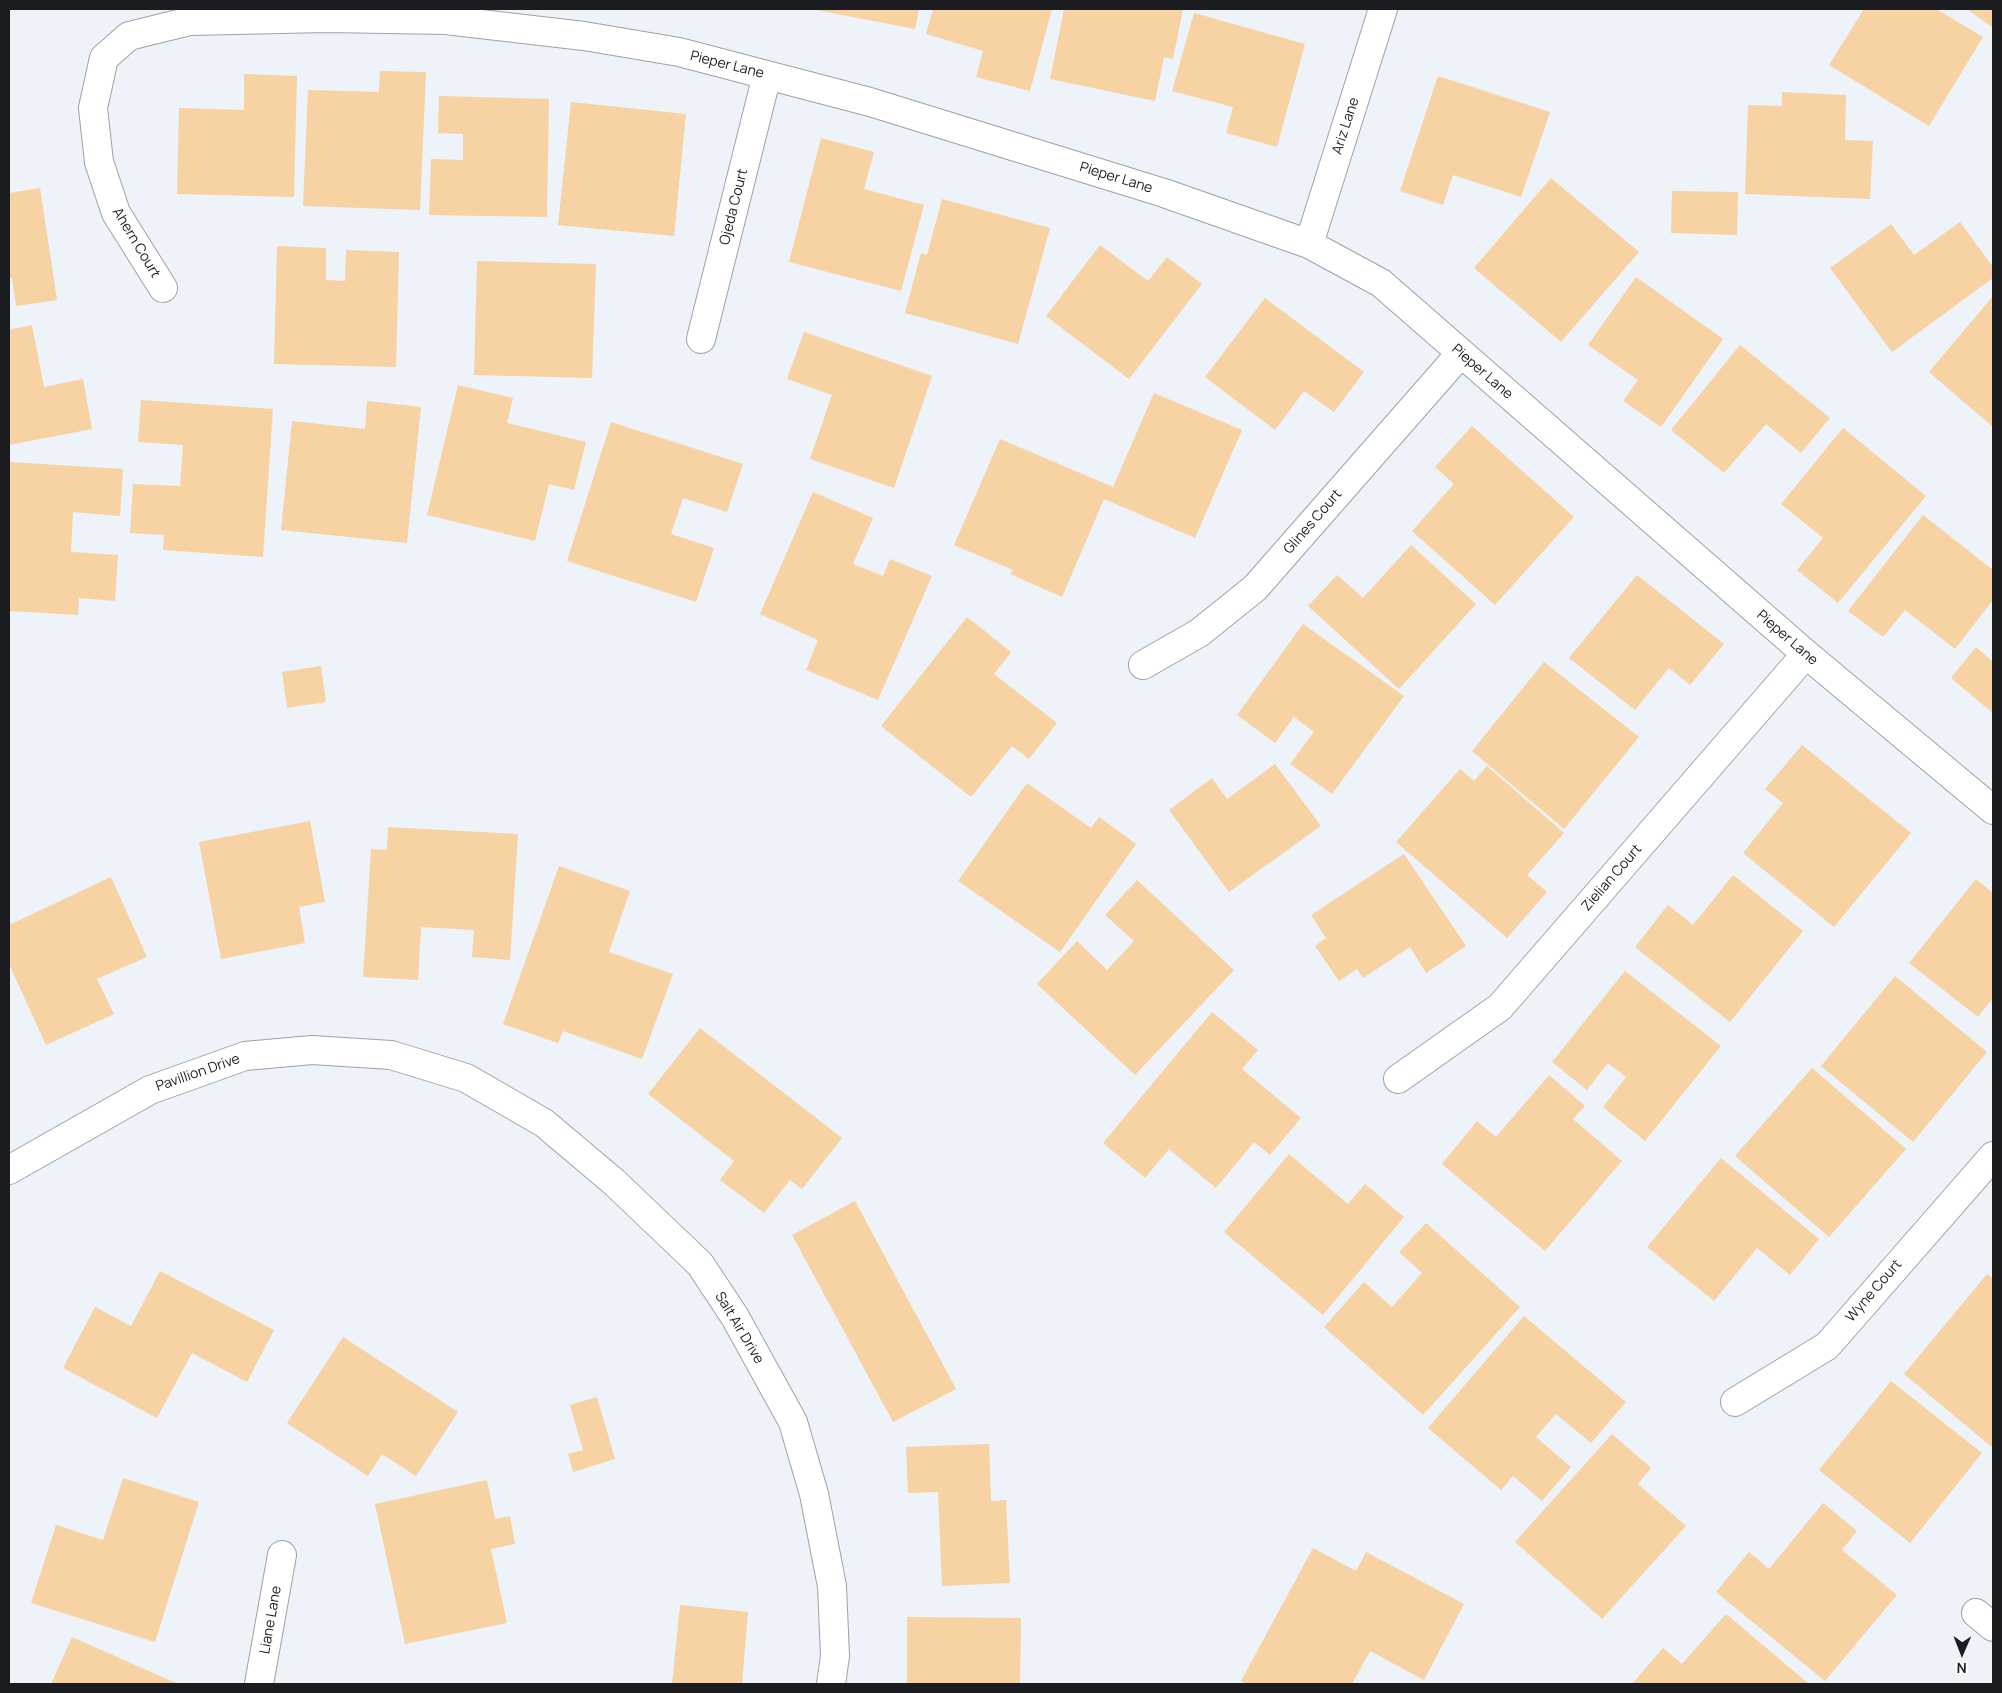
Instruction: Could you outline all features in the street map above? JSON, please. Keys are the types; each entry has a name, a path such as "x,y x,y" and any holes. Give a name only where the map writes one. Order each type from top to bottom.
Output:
{"street":[{"name":"Ariz Lane","path":"1309,244 1383,9"},
{"name":"Pieper Lane","path":"93,108 104,58 129,36 190,21 326,18 446,20 679,52 870,102 1164,192 1309,244 1381,283 1806,654 1993,810"},
{"name":"Ojeda Court","path":"701,339 767,75"},
{"name":"Ahern Court","path":"93,108 99,162 116,213 163,288"},
{"name":"Glines Court","path":"1143,665 1199,633 1255,588 1461,353"},
{"name":"Zielian Court","path":"1398,1079 1500,1006 1806,654"},
{"name":"Pavillion Drive","path":"9,1170 28,1157 150,1090 245,1056 312,1050 391,1055 466,1078"},
{"name":"Salt Air Drive","path":"466,1078 544,1123 614,1182 700,1264 735,1317 793,1422 814,1494 832,1586 835,1656 831,1684"},
{"name":"Wyne Court","path":"1735,1402 1827,1346 1993,1156"},
{"name":"Liane Lane","path":"260,1684 282,1555"}],"building":[{"path":"811,9 919,9 915,29"},
{"path":"933,9 1052,9 1030,91 976,77 983,51 926,34"},
{"path":"1064,9 1183,9 1173,59 1164,57 1155,101 1050,79"},
{"path":"1864,9 1936,9 1983,37 1929,126 1829,65"},
{"path":"1967,9 1993,9 1993,28"},
{"path":"1194,13 1305,44 1277,147 1226,133 1233,107 1172,91"},
{"path":"380,71 426,72 420,210 303,206 308,90 379,92"},
{"path":"244,74 297,76 294,197 177,194 179,108 244,110"},
{"path":"1438,76 1550,112 1521,197 1453,175 1443,205 1400,191"},
{"path":"1782,92 1846,95 1845,140 1873,141 1870,199 1745,194 1748,105 1782,106"},
{"path":"439,96 549,99 547,217 429,215 431,159 463,160 463,134 438,133"},
{"path":"571,102 686,114 674,236 558,225"},
{"path":"821,138 874,152 864,189 924,205 901,291 789,262"},
{"path":"1551,178 1639,252 1561,342 1474,268"},
{"path":"40,188 57,300 16,306 12,278 9,278 9,193"},
{"path":"1672,191 1738,192 1737,235 1671,233"},
{"path":"942,199 1050,228 1018,344 905,313 921,253 927,255"},
{"path":"1960,222 1993,267 1993,278 1892,352 1830,268 1891,224 1914,255"},
{"path":"1100,245 1148,281 1167,257 1202,284 1129,379 1046,316"},
{"path":"277,246 326,248 326,280 345,281 346,250 399,252 396,367 274,364"},
{"path":"477,261 596,264 592,378 474,375"},
{"path":"1636,277 1723,339 1661,427 1623,401 1638,380 1588,345"},
{"path":"1993,296 1993,427 1929,372"},
{"path":"1265,298 1364,372 1334,412 1304,391 1275,430 1205,377"},
{"path":"32,325 44,387 83,379 92,429 9,445 9,330"},
{"path":"804,332 932,376 894,488 810,459 832,395 787,379"},
{"path":"1740,345 1830,418 1801,453 1766,424 1724,473 1671,430"},
{"path":"458,385 513,398 507,423 586,442 574,490 549,484 535,541 427,515"},
{"path":"1154,393 1242,430 1195,538 1104,499 1062,597 1010,574 1013,570 954,545 1000,439 1113,487"},
{"path":"141,400 273,409 263,557 163,550 164,535 130,533 133,484 180,486 183,445 138,442"},
{"path":"367,401 421,407 407,543 281,530 292,421 365,429"},
{"path":"611,422 743,464 727,512 683,498 671,534 714,548 696,602 567,561"},
{"path":"1472,426 1574,517 1495,605 1412,531 1454,484 1435,467"},
{"path":"1843,428 1926,496 1838,603 1797,570 1823,538 1781,504"},
{"path":"9,462 123,469 120,516 73,512 71,552 118,555 115,601 79,598 78,615 9,611"},
{"path":"813,492 873,518 853,564 883,576 890,559 932,576 878,700 806,670 818,640 760,614"},
{"path":"1923,515 1993,570 1993,600 1955,649 1905,610 1883,637 1848,611"},
{"path":"1411,545 1476,604 1399,689 1308,606 1337,575 1363,598"},
{"path":"1637,575 1724,644 1690,685 1669,668 1635,710 1569,658"},
{"path":"967,617 1011,652 994,674 1057,723 1029,759 1012,746 971,797 881,726"},
{"path":"1303,624 1404,696 1332,794 1290,764 1314,732 1294,717 1275,743 1237,715"},
{"path":"1976,647 1993,662 1993,713 1951,678"},
{"path":"1544,662 1639,737 1564,829 1472,751"},
{"path":"321,666 326,702 287,708 282,672"},
{"path":"1802,745 1911,833 1834,927 1743,853 1783,803 1765,789"},
{"path":"1275,764 1321,826 1229,892 1169,810 1212,778 1227,799"},
{"path":"1487,766 1564,833 1527,875 1547,892 1507,938 1396,842 1460,769 1474,781"},
{"path":"1027,783 1091,828 1099,817 1136,844 1060,952 958,881"},
{"path":"310,821 325,902 299,907 305,943 221,959 199,842"},
{"path":"388,827 518,834 510,960 472,957 474,930 421,927 418,980 363,977 371,849 387,850"},
{"path":"1404,854 1466,946 1426,973 1410,947 1363,978 1357,969 1339,981 1315,946 1326,938 1311,915"},
{"path":"559,866 630,891 609,952 673,974 642,1059 563,1031 558,1043 503,1024"},
{"path":"1733,875 1803,931 1730,1022 1635,947 1668,905 1693,925"},
{"path":"111,877 147,957 97,979 114,1014 46,1045 9,964 9,925"},
{"path":"1976,879 1993,893 1993,998 1978,1017 1909,963"},
{"path":"1137,880 1234,970 1135,1075 1037,984 1077,941 1107,970 1134,941 1105,915"},
{"path":"1625,971 1721,1046 1645,1141 1603,1107 1626,1077 1608,1063 1587,1090 1552,1062"},
{"path":"1895,976 1987,1052 1913,1142 1821,1066"},
{"path":"1212,1012 1258,1050 1242,1069 1301,1118 1270,1155 1254,1142 1216,1188 1169,1149 1145,1178 1103,1143"},
{"path":"700,1028 842,1138 802,1189 790,1180 764,1213 720,1180 734,1161 648,1094"},
{"path":"1812,1068 1906,1149 1829,1237 1735,1156"},
{"path":"1549,1075 1585,1106 1573,1119 1622,1161 1545,1251 1442,1164 1477,1121 1496,1137"},
{"path":"1289,1154 1348,1204 1365,1184 1404,1217 1323,1315 1224,1232"},
{"path":"1721,1158 1819,1239 1790,1275 1757,1248 1714,1301 1647,1247"},
{"path":"855,1201 956,1389 893,1422 792,1235"},
{"path":"1426,1223 1520,1307 1423,1415 1324,1327 1364,1282 1392,1307 1422,1273 1399,1252"},
{"path":"160,1271 274,1330 247,1382 192,1353 157,1418 63,1368 95,1307 131,1326"},
{"path":"1987,1274 1993,1279 1993,1448 1904,1374"},
{"path":"1524,1316 1626,1402 1591,1443 1556,1414 1536,1437 1571,1467 1542,1501 1513,1476 1501,1490 1428,1428"},
{"path":"343,1337 458,1412 416,1476 382,1454 368,1476 287,1423"},
{"path":"1891,1381 1982,1453 1910,1543 1819,1470"},
{"path":"597,1397 615,1459 573,1472 568,1454 583,1450 570,1405"},
{"path":"1612,1434 1651,1468 1638,1484 1686,1526 1602,1619 1515,1542"},
{"path":"989,1444 991,1501 1006,1500 1010,1583 942,1586 938,1492 908,1493 906,1447"},
{"path":"123,1478 199,1502 155,1642 31,1603 56,1525 103,1540"},
{"path":"487,1480 495,1519 510,1516 515,1544 491,1549 507,1623 405,1644 375,1504"},
{"path":"1823,1503 1857,1531 1842,1550 1897,1595 1825,1681 1716,1592 1749,1552 1769,1569"},
{"path":"1313,1548 1356,1571 1366,1552 1464,1604 1424,1680 1370,1651 1352,1684 1247,1684 1241,1681"},
{"path":"680,1605 748,1612 742,1684 672,1684"},
{"path":"1726,1614 1809,1684 1632,1684 1663,1648 1682,1664"},
{"path":"907,1617 1021,1618 1020,1684 907,1684"},
{"path":"72,1637 178,1684 51,1684"}]}
